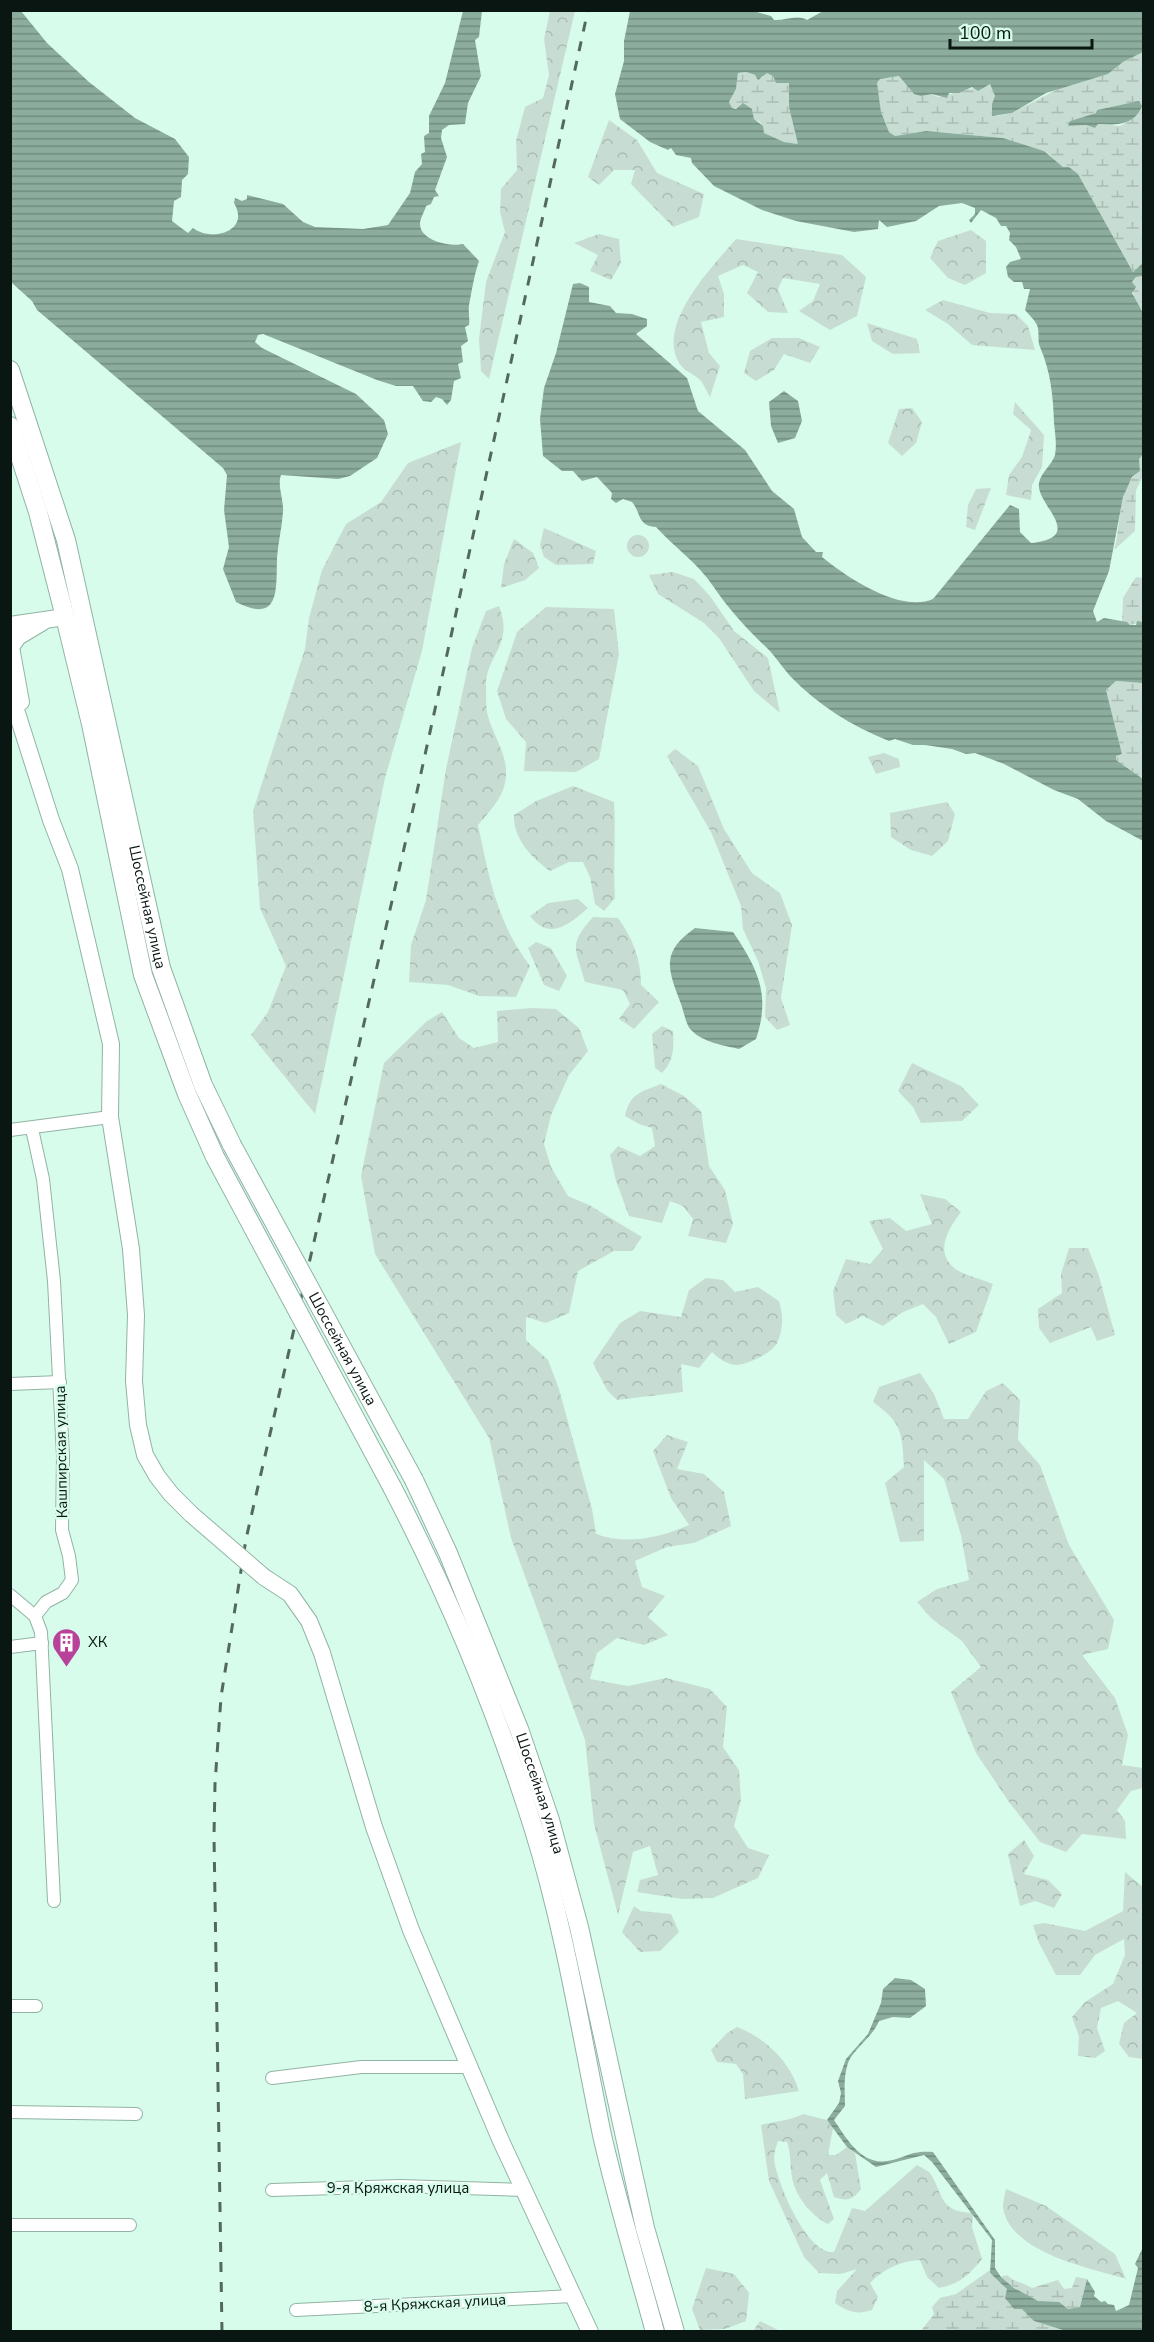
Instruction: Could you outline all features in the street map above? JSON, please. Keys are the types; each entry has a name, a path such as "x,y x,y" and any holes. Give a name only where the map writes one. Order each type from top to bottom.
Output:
{"main road":[{"name":"Шоссейная улица","path":"10,370 63,529 84,613 104,718 161,968 203,1084 232,1145 414,1480 448,1553 519,1729 550,1820 579,1927 645,2228 675,2331"},
{"name":"Шоссейная улица","path":"10,426 38,512 91,724 143,975 187,1094 215,1157 432,1563 502,1736 534,1831 560,1927 603,2136 655,2331"},
{"path":"10,625 43,622 84,613"},
{"path":"23,732 21,694 11,647 18,637 43,622"},
{"path":"10,691 70,869 111,1044 110,1117 131,1249 136,1315 134,1381 138,1425 145,1455 171,1494 264,1577 290,1594 309,1621 322,1653 377,1837 411,1930 469,2067 590,2331"}],"street":[{"path":"10,1130 32,1129 110,1117"},
{"name":"Кашпирская улица","path":"32,1129 43,1179 54,1281 63,1456 62,1530 72,1580 63,1593 46,1602 35,1616"},
{"path":"10,1384 60,1382"},
{"path":"10,1595 35,1616 42,1643 54,1901"},
{"path":"10,1647 42,1643"},
{"path":"10,2006 36,2006"},
{"path":"272,2078 361,2067 469,2067"},
{"path":"10,2112 136,2114"},
{"name":"9-я Кряжская улица","path":"273,2190 400,2186 524,2190"},
{"path":"10,2225 130,2225"},
{"name":"8-я Кряжская улица","path":"296,2310 573,2296"}],"green space":[{"path":"550,11 575,11 489,379 481,371 479,339 486,282 505,232 500,212 501,189 517,170 516,141 525,107 543,98 549,75 544,39"},
{"path":"1143,52 1144,263 1133,272 1078,174 1069,167 1063,167 1044,151 1003,138 926,131 895,136 889,132 881,113 877,83 880,79 900,76 914,94 932,94 938,97 990,84 995,96 996,116 1012,113 1060,88 1108,74 1123,62","holes":["1138,102 1134,118 1120,126 1098,124 1095,128 1086,125 1069,126 1070,121 1096,113 1097,110"]},
{"path":"746,72 762,78 767,72 773,76 776,83 789,83 798,144 784,142 764,133 760,122 754,119 752,109 732,108 729,102 736,89 738,73"},
{"path":"609,120 637,140 657,173 704,194 699,217 673,227 631,184 635,170 614,170 599,185 588,177"},
{"path":"971,230 986,241 986,273 965,285 948,278 930,258 938,241"},
{"path":"599,234 619,239 621,263 611,280 590,271 598,255 574,243"},
{"path":"736,239 842,255 866,277 857,316 830,330 799,311 813,301 820,284 783,278 778,289 788,313 768,312 747,293 758,272 743,265 718,276 724,294 724,317 701,322 709,353 720,366 710,397 701,381 679,363 674,348 675,331 681,314 701,280"},
{"path":"1143,276 1143,313 1134,299 1132,283 1136,277"},
{"path":"943,300 990,313 1016,314 1028,326 1035,350 972,345 948,324 925,310"},
{"path":"867,323 917,339 920,353 893,354 872,341"},
{"path":"772,338 799,338 820,347 810,363 784,354 774,370 756,381 744,373 750,351"},
{"path":"1015,402 1044,435 1042,467 1032,485 1031,500 1006,495 1009,475 1022,457 1031,430 1013,414"},
{"path":"912,408 922,422 916,443 902,456 888,443 899,409"},
{"path":"461,442 422,651 385,778 315,1114 251,1035 268,1012 286,966 260,908 253,811 305,649 309,618 322,570 346,524 381,502 408,463"},
{"path":"1143,454 1143,476 1136,490 1135,531 1114,550 1123,497 1132,478 1140,471 1139,459"},
{"path":"991,488 975,530 966,527 968,505 976,489"},
{"path":"544,528 596,551 593,564 556,565 544,557 540,545"},
{"path":"638,535 646,538 649,546 646,554 638,557 630,554 627,546 630,538"},
{"path":"514,539 533,553 539,568 525,580 501,588 504,564"},
{"path":"673,572 694,579 710,596 734,631 768,658 780,713 754,691 719,638 704,623 658,594 649,575"},
{"path":"1136,577 1143,578 1143,622 1130,625 1122,621 1123,598"},
{"path":"499,606 503,619 502,640 487,674 486,702 489,721 503,755 506,773 501,795 478,825 502,916 509,933 530,966 516,997 479,996 448,985 409,982 411,945 426,900 446,769 472,648 486,611"},
{"path":"546,607 614,609 619,654 599,759 576,772 524,771 526,742 506,719 497,691 517,632"},
{"path":"1116,681 1143,683 1143,779 1116,760 1116,756 1122,754 1106,690"},
{"path":"675,749 698,766 724,829 752,873 780,893 792,925 781,998 790,1025 777,1030 765,1017 766,988 758,961 743,929 741,906 711,832 667,756"},
{"path":"884,753 899,759 900,767 876,774 868,757"},
{"path":"573,786 614,802 615,898 604,911 595,904 590,877 583,862 569,862 550,871 525,847 515,824 514,815 536,801"},
{"path":"947,802 955,814 948,841 932,856 911,850 891,837 890,813"},
{"path":"578,899 588,908 574,920 559,928 544,928 530,916 548,903"},
{"path":"593,917 618,918 635,950 640,967 641,985 659,1002 634,1029 619,1019 630,1004 623,990 585,982 576,947 580,934"},
{"path":"536,942 551,948 567,976 559,991 544,985 528,948"},
{"path":"531,1008 556,1009 579,1028 588,1051 569,1075 551,1115 544,1144 551,1167 568,1196 589,1205 642,1237 632,1251 614,1251 578,1271 569,1313 546,1323 526,1317 526,1340 548,1360 559,1389 592,1509 596,1534 619,1539 643,1538 689,1525 671,1498 653,1451 667,1435 688,1442 677,1469 704,1474 724,1492 731,1526 694,1543 667,1547 635,1561 642,1587 665,1596 648,1617 668,1635 644,1645 617,1638 597,1653 590,1679 628,1686 666,1678 710,1689 727,1707 723,1747 739,1770 741,1800 734,1826 748,1848 769,1855 758,1878 713,1898 682,1899 637,1892 640,1880 658,1875 650,1846 633,1852 618,1915 594,1824 585,1740 511,1538 489,1438 375,1254 361,1176 384,1063 427,1021 442,1012 459,1038 474,1048 498,1042 497,1011"},
{"path":"662,1026 673,1031 673,1043 671,1059 662,1073 655,1068 652,1034"},
{"path":"912,1063 961,1086 979,1105 962,1121 921,1123 913,1107 898,1091"},
{"path":"661,1084 684,1096 701,1111 709,1166 725,1190 733,1224 726,1243 688,1236 693,1219 683,1206 670,1201 662,1223 629,1216 616,1181 610,1155 618,1146 640,1156 655,1146 652,1128 625,1116 630,1102 637,1094"},
{"path":"920,1194 945,1199 961,1212 946,1239 944,1246 947,1260 962,1272 993,1284 976,1332 949,1344 936,1317 923,1304 903,1312 883,1326 863,1316 846,1324 836,1315 833,1291 846,1259 870,1264 883,1249 869,1221 890,1218 906,1231 932,1224"},
{"path":"1069,1248 1088,1248 1099,1276 1115,1335 1097,1341 1091,1327 1050,1343 1039,1328 1038,1309 1062,1293 1061,1274"},
{"path":"706,1278 723,1280 735,1292 758,1287 779,1301 782,1327 777,1343 770,1351 746,1363 736,1365 729,1363 712,1352 699,1368 681,1364 683,1392 617,1400 607,1390 593,1363 620,1323 640,1311 681,1317 689,1290"},
{"path":"920,1373 934,1394 944,1419 968,1419 986,1391 1003,1383 1020,1400 1018,1440 1040,1465 1069,1545 1114,1620 1108,1649 1082,1655 1115,1698 1128,1735 1122,1765 1143,1768 1143,1788 1131,1791 1117,1810 1125,1821 1126,1839 1082,1834 1066,1852 1040,1842 1009,1802 976,1753 951,1692 981,1667 962,1641 932,1619 917,1602 937,1589 969,1580 961,1535 944,1479 924,1460 924,1541 900,1542 885,1483 904,1467 901,1437 899,1429 890,1416 873,1402 879,1387"},
{"path":"1024,1840 1034,1856 1024,1874 1048,1880 1062,1894 1054,1908 1035,1901 1020,1906 1008,1854"},
{"path":"1125,1872 1143,1887 1143,2059 1129,2057 1119,2044 1124,2023 1137,2013 1118,2001 1101,2008 1097,2028 1105,2051 1095,2058 1078,2056 1079,2036 1072,2017 1085,2002 1113,1984 1125,1955 1124,1939 1095,1955 1080,1975 1056,1975 1039,1943 1033,1925 1044,1923 1085,1931 1123,1911"},
{"path":"634,1906 641,1911 671,1914 679,1932 660,1951 640,1952 622,1932"},
{"path":"737,2027 758,2038 776,2052 790,2070 799,2091 745,2099 743,2074 736,2064 717,2062 711,2050 727,2033"},
{"path":"803,2114 827,2120 833,2128 828,2155 836,2155 847,2147 855,2153 861,2189 849,2199 834,2197 827,2173 820,2180 834,2219 828,2224 822,2221 807,2208 796,2191 792,2180 787,2142 778,2141 774,2159 776,2170 795,2216 814,2242 824,2250 834,2252 852,2208 865,2211 917,2165 930,2173 948,2205 962,2212 973,2213 972,2227 982,2259 977,2265 958,2281 939,2288 927,2277 920,2260 906,2262 887,2270 870,2283 878,2297 872,2310 853,2312 835,2303 837,2291 857,2269 840,2274 819,2273 804,2257 769,2181 761,2125 788,2120"},
{"path":"1006,2189 1046,2206 1115,2254 1126,2279 1053,2256 1020,2236 1009,2223 1003,2207"},
{"path":"706,2268 734,2274 749,2293 746,2321 725,2329 700,2330 692,2309"},
{"path":"990,2270 990,2274 1005,2285 1034,2321 1066,2331 920,2332 934,2314 932,2307 940,2298 956,2294"},
{"path":"1007,2275 1032,2288 1058,2280 1064,2289 1072,2288 1076,2277 1087,2279 1080,2307 1068,2309 1057,2303 1042,2302 1026,2295 1001,2277"},
{"path":"760,2321 780,2331 753,2331"}],"shaded area":[{"path":"825,10 1143,11 1143,52 1123,62 1108,74 1046,93 1012,113 992,116 995,96 990,84 978,91 972,87 959,93 949,93 947,98 932,94 921,96 914,94 899,76 880,79 877,83 881,112 889,132 895,136 926,131 1003,138 1044,151 1063,167 1069,167 1078,174 1133,272 1143,263 1143,276 1136,277 1132,282 1136,287 1132,293 1143,313 1143,454 1139,459 1140,471 1132,477 1123,497 1109,571 1093,611 1097,622 1104,618 1127,622 1130,625 1136,625 1137,621 1143,622 1143,683 1116,681 1106,690 1122,754 1116,756 1116,760 1143,779 1143,841 1106,821 1078,799 1054,790 1004,764 975,753 966,754 952,749 913,745 895,739 889,741 861,729 836,714 790,676 733,612 700,570 656,527 642,521 632,502 623,499 616,503 611,499 612,493 597,477 582,481 573,471 562,471 543,456 540,419 544,388 556,353 573,284 580,283 589,287 589,302 610,306 616,313 632,314 647,319 647,326 636,334 687,378 698,411 745,450 772,491 794,509 802,537 816,552 823,552 822,557 846,575 876,592 906,601 920,602 933,599 1010,505 1019,509 1020,532 1031,543 1048,540 1056,534 1058,527 1040,491 1039,483 1054,459 1056,451 1051,385 1039,345 1037,325 1025,310 1030,289 1024,289 1022,282 1014,282 1008,277 1006,267 1010,262 1021,259 1016,247 1009,240 1010,233 1006,226 1001,226 996,218 981,210 971,223 969,220 975,214 975,208 962,203 939,206 916,221 887,227 879,220 878,229 854,232 796,221 762,210 714,186 692,163 691,158 676,155 671,148 668,150 650,142 620,119 615,94 624,61 624,41 630,11 753,11 771,16 774,20 803,18 807,20","holes":["746,72 755,75 758,80 767,73 773,76 776,83 789,83 789,107 798,144 784,142 764,133 763,126 754,119 752,109 743,103 736,109 732,108 729,102 736,89 738,73"]},
{"path":"10,11 21,11 47,43 89,82 135,118 175,139 189,157 188,174 182,180 181,197 174,201 172,221 188,233 193,228 209,234 218,234 227,232 233,227 238,213 234,203 235,198 242,201 247,199 247,195 283,204 303,222 315,227 363,229 388,225 410,193 415,172 422,164 421,154 425,152 424,136 429,133 429,116 445,83 463,11 482,11 479,37 475,40 481,76 468,103 465,124 449,125 442,130 441,138 447,157 435,190 439,196 434,197 431,204 426,206 420,224 421,230 430,239 451,245 463,244 479,261 469,305 469,325 465,327 468,341 461,346 463,362 458,364 461,378 454,381 451,400 447,405 442,399 436,397 431,402 423,401 413,386 396,386 377,380 263,334 258,335 255,342 262,348 356,394 384,420 388,434 377,458 350,476 338,479 281,475 283,512 275,591 273,600 261,609 236,602 223,569 229,547 224,510 227,475 223,468 37,310 32,301 12,283"},
{"path":"1139,101 1142,106 1139,113 1124,123 1098,124 1095,128 1086,125 1068,126 1070,121 1096,113 1097,110"},
{"path":"784,391 798,401 802,421 795,438 778,443 771,426 769,402"},
{"path":"695,928 733,932 749,958 760,983 762,1009 756,1039 739,1049 702,1038 689,1028 686,1022 670,971 670,962 676,945"},
{"path":"895,1978 911,1980 925,1989 926,2006 910,2018 893,2017 879,2021 872,2033 850,2058 845,2074 845,2106 834,2120 844,2135 862,2155 878,2161 893,2160 919,2152 933,2152 995,2240 995,2268 1001,2277 1014,2288 1038,2301 1059,2302 1068,2309 1080,2307 1087,2279 1095,2292 1094,2296 1101,2302 1105,2301 1114,2305 1116,2311 1129,2305 1138,2268 1135,2264 1143,2247 1143,2331 1066,2331 1034,2321 1022,2309 1014,2309 1005,2298 1007,2289 990,2273 992,2240 932,2162 924,2155 876,2167 847,2147 827,2120 839,2103 841,2093 838,2081 846,2059 868,2034 881,2003 883,1989"}],"railway":[{"path":"222,2332 214,1836 221,1697 246,1539 416,796 588,10"}],"place":[{"name":"ХК","path":"67,1668"}]}
